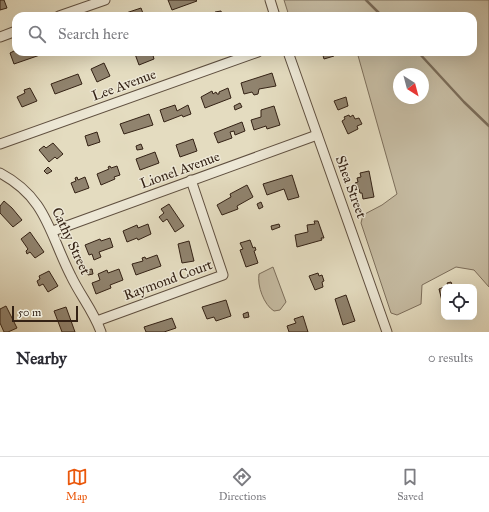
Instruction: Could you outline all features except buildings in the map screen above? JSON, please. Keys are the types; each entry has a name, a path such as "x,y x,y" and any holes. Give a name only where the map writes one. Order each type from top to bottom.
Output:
{"street":[{"path":"72,12 106,0"},
{"path":"270,0 274,12"},
{"path":"0,37 12,32"},
{"name":"Lee Avenue","path":"0,144 247,56"},
{"name":"Shea Street","path":"289,56 385,331"},
{"name":"Lionel Avenue","path":"53,231 317,135"},
{"name":"Cathy Street","path":"0,173 20,187 32,198 46,217 71,276 97,321 101,332"},
{"name":"Raymond Court","path":"97,321 223,275 191,180"}],"shaded area":[{"path":"284,0 489,0 489,287 474,270 456,267 422,285 421,304 397,315 391,313 361,223 363,215 382,205 397,194 358,56 477,56 477,12 288,12"},
{"path":"273,267 286,302 280,310 274,311 264,300 259,284 259,274"}],"waterway":[{"path":"366,0 378,12"},
{"path":"422,56 464,102 489,126"}]}
